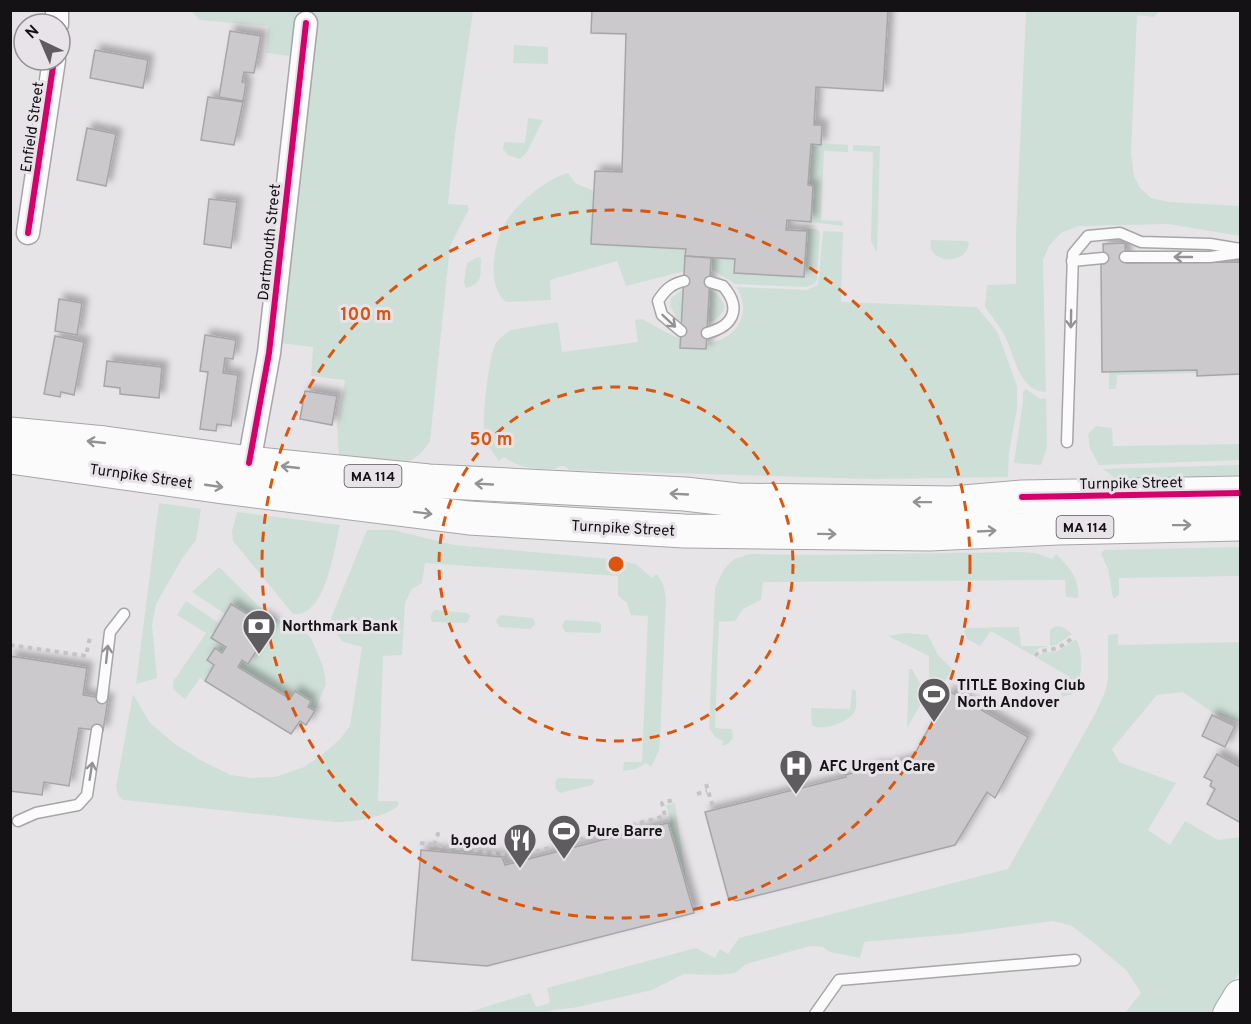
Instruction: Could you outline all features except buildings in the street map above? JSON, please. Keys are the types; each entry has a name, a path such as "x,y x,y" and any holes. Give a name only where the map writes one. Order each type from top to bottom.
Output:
{"highway":[{"name":"Turnpike Street","path":"10,434 105,443 249,463 429,482 685,494 737,500 952,503 1022,497 1240,493"},
{"name":"Turnpike Street","path":"10,457 235,489 469,518 684,531 929,534 1058,528 1240,524"}],"main road":[{"path":"1229,1014 1240,996"}],"street":[{"name":"Dartmouth Street","path":"249,463 269,353 306,23"},
{"name":"Enfield Street","path":"28,233 52,72"}],"lane":[{"path":"1067,442 1072,261 1073,254 1088,236 1120,233 1141,242 1210,244 1240,251"},
{"path":"1125,257 1210,257 1240,251"},
{"path":"1072,261 1103,258"},
{"path":"681,331 662,315 658,301 664,291 674,283 684,281"},
{"path":"707,333 720,330 728,323 734,308 733,300 723,286 710,282"},
{"path":"102,698 110,632 124,614"},
{"path":"18,821 36,813 78,805 87,795 97,730"},
{"path":"815,1014 839,980 1075,960"}],"path":[{"path":"10,645 86,656 92,629"},
{"path":"1035,657 1041,651 1055,649 1074,636"},
{"path":"706,784 714,810"},
{"path":"697,794 707,791"},
{"path":"420,843 512,855 527,854 666,816 662,803 673,800"},
{"path":"434,845 440,828"}],"shaded area":[{"path":"190,10 473,11 455,135 448,204 468,205 469,209 450,246 430,441 411,460 401,463 339,458 337,424 345,380 311,376 313,347 279,343 314,18 296,16 290,56 266,53 268,26 200,20"},
{"path":"1026,11 1160,11 1154,17 1137,15 1131,153 1134,176 1140,188 1151,198 1169,202 1240,206 1240,236 1168,224 1078,226 1061,233 1049,246 1043,260 1046,392 1037,390 1023,378 1004,334 985,307 987,285 1016,284 1016,233"},
{"path":"514,45 548,47 548,64 513,63"},
{"path":"528,118 543,120 527,152 520,159 508,155 503,149 504,142 525,143"},
{"path":"821,143 848,145 848,152 824,151 821,220 842,221 843,226 811,222 813,186 808,185 811,144 820,145"},
{"path":"853,145 880,146 877,253 871,241 873,152 853,151"},
{"path":"568,173 575,183 594,191 592,244 686,249 685,271 626,286 617,261 550,280 551,300 506,302 499,295 494,274 495,250 502,228 526,198 551,180"},
{"path":"807,229 817,229 820,232 817,280 814,284 806,287 735,284 710,268 711,258 735,259 735,273 804,277"},
{"path":"823,231 843,232 841,302 977,307 998,333 1017,386 1017,409 1009,452 1008,477 873,479 569,470 565,466 541,469 528,468 504,457 499,461 494,454 484,432 487,386 493,349 509,331 558,322 562,352 638,342 635,320 642,319 684,340 699,343 714,342 734,331 741,318 743,304 737,287 806,290 818,285"},
{"path":"931,240 967,241 969,244 966,252 960,257 946,259 934,253"},
{"path":"478,257 481,258 480,278 476,284 466,288 464,282 467,263"},
{"path":"692,288 708,290 719,297 725,307 717,318 705,323 678,320 670,306 671,298 682,290"},
{"path":"1197,370 1197,373 1117,375 1116,389 1109,389 1109,372"},
{"path":"1026,389 1040,399 1046,398 1047,447 1041,465 1014,463 1023,392"},
{"path":"1096,426 1112,428 1113,446 1240,444 1240,460 1099,465 1090,448 1088,434"},
{"path":"1240,465 1240,480 1117,479 1103,469"},
{"path":"159,503 201,509 196,540 183,557 156,604 152,625 157,678 136,684"},
{"path":"237,512 340,525 327,580 321,594 304,612 293,614 233,541 232,531"},
{"path":"367,530 393,530 454,545 621,560 637,565 652,578 657,574 663,584 666,598 660,741 659,751 651,767 646,763 636,769 623,771 624,762 642,762 648,616 631,615 627,603 618,596 618,576 425,563 422,583 412,589 405,603 402,655 383,656 378,801 397,801 399,803 397,807 368,819 335,822 123,800 118,795 116,787 133,694 150,723 175,744 231,775 250,778 275,777 304,767 340,739 350,726 362,647 343,642 332,628 331,618"},
{"path":"1240,547 1240,576 1119,578 1119,595 1115,598 1113,598 1108,569 1101,554 1104,550"},
{"path":"1035,553 1052,559 1056,554 1076,580 1078,598 1066,597 1065,580 763,582 761,600 743,609 735,621 719,622 715,728 732,729 733,738 728,744 722,746 723,741 716,738 709,728 715,588 723,571 734,559 750,554"},
{"path":"219,567 263,610 305,632 311,638 323,666 326,684 315,711 308,707 311,701 295,691 290,699 238,667 242,660 249,663 274,623 261,615 257,620 232,604 225,614 192,592"},
{"path":"186,601 219,623 211,638 226,647 222,653 215,648 214,665 205,681 200,678 185,699 173,689 173,682 206,633 177,615"},
{"path":"435,610 467,613 470,616 468,622 465,623 433,622 431,616"},
{"path":"500,615 532,618 535,625 530,629 499,627 496,621"},
{"path":"565,620 598,622 601,624 601,632 565,632 562,626"},
{"path":"1058,626 1072,634 1056,645 1039,648 1032,655 991,631 980,646 967,639 964,631 967,628 1019,627 1021,646 1050,646 1050,630"},
{"path":"905,633 928,635 938,655 952,669 942,688 929,681 929,656 888,636"},
{"path":"1118,634 1118,645 1240,642 1240,722 1212,712 1183,692 1157,695 1112,749 1119,762 1176,783 1148,830 1170,845 1185,821 1218,840 1240,837 1240,972 1210,1013 1125,1013 1141,993 1127,971 1072,926 1053,921 958,934 864,942 860,958 830,952 823,947 810,946 746,964 735,973 684,974 652,990 573,1008 544,1013 463,1014 530,993 536,1007 550,1003 547,988 696,948 715,958 720,949 728,954 739,938 1008,869 1095,714 1108,679 1108,635"},
{"path":"1076,639 1080,652 1080,675 1072,694 1062,697 1061,694 1070,677 1037,658 1043,653 1058,651"},
{"path":"909,669 912,669 926,695 907,728"},
{"path":"852,689 856,691 855,711 848,719 829,727 812,725 811,708 850,709"},
{"path":"558,778 593,779 594,782 592,785 560,793 555,788"},
{"path":"675,803 688,893 668,824 671,821 666,805"}],"cycle path":[{"path":"249,463 269,353 306,23"},
{"path":"28,233 52,72"},
{"path":"1022,497 1240,493"}],"place":[{"name":"Northmark Bank","path":"259,655"},
{"name":"TITLE Boxing Club North Andover","path":"934,723"},
{"name":"AFC Urgent Care","path":"796,795"},
{"name":"Pure Barre","path":"564,860"},
{"name":"b.good","path":"520,869"}]}
